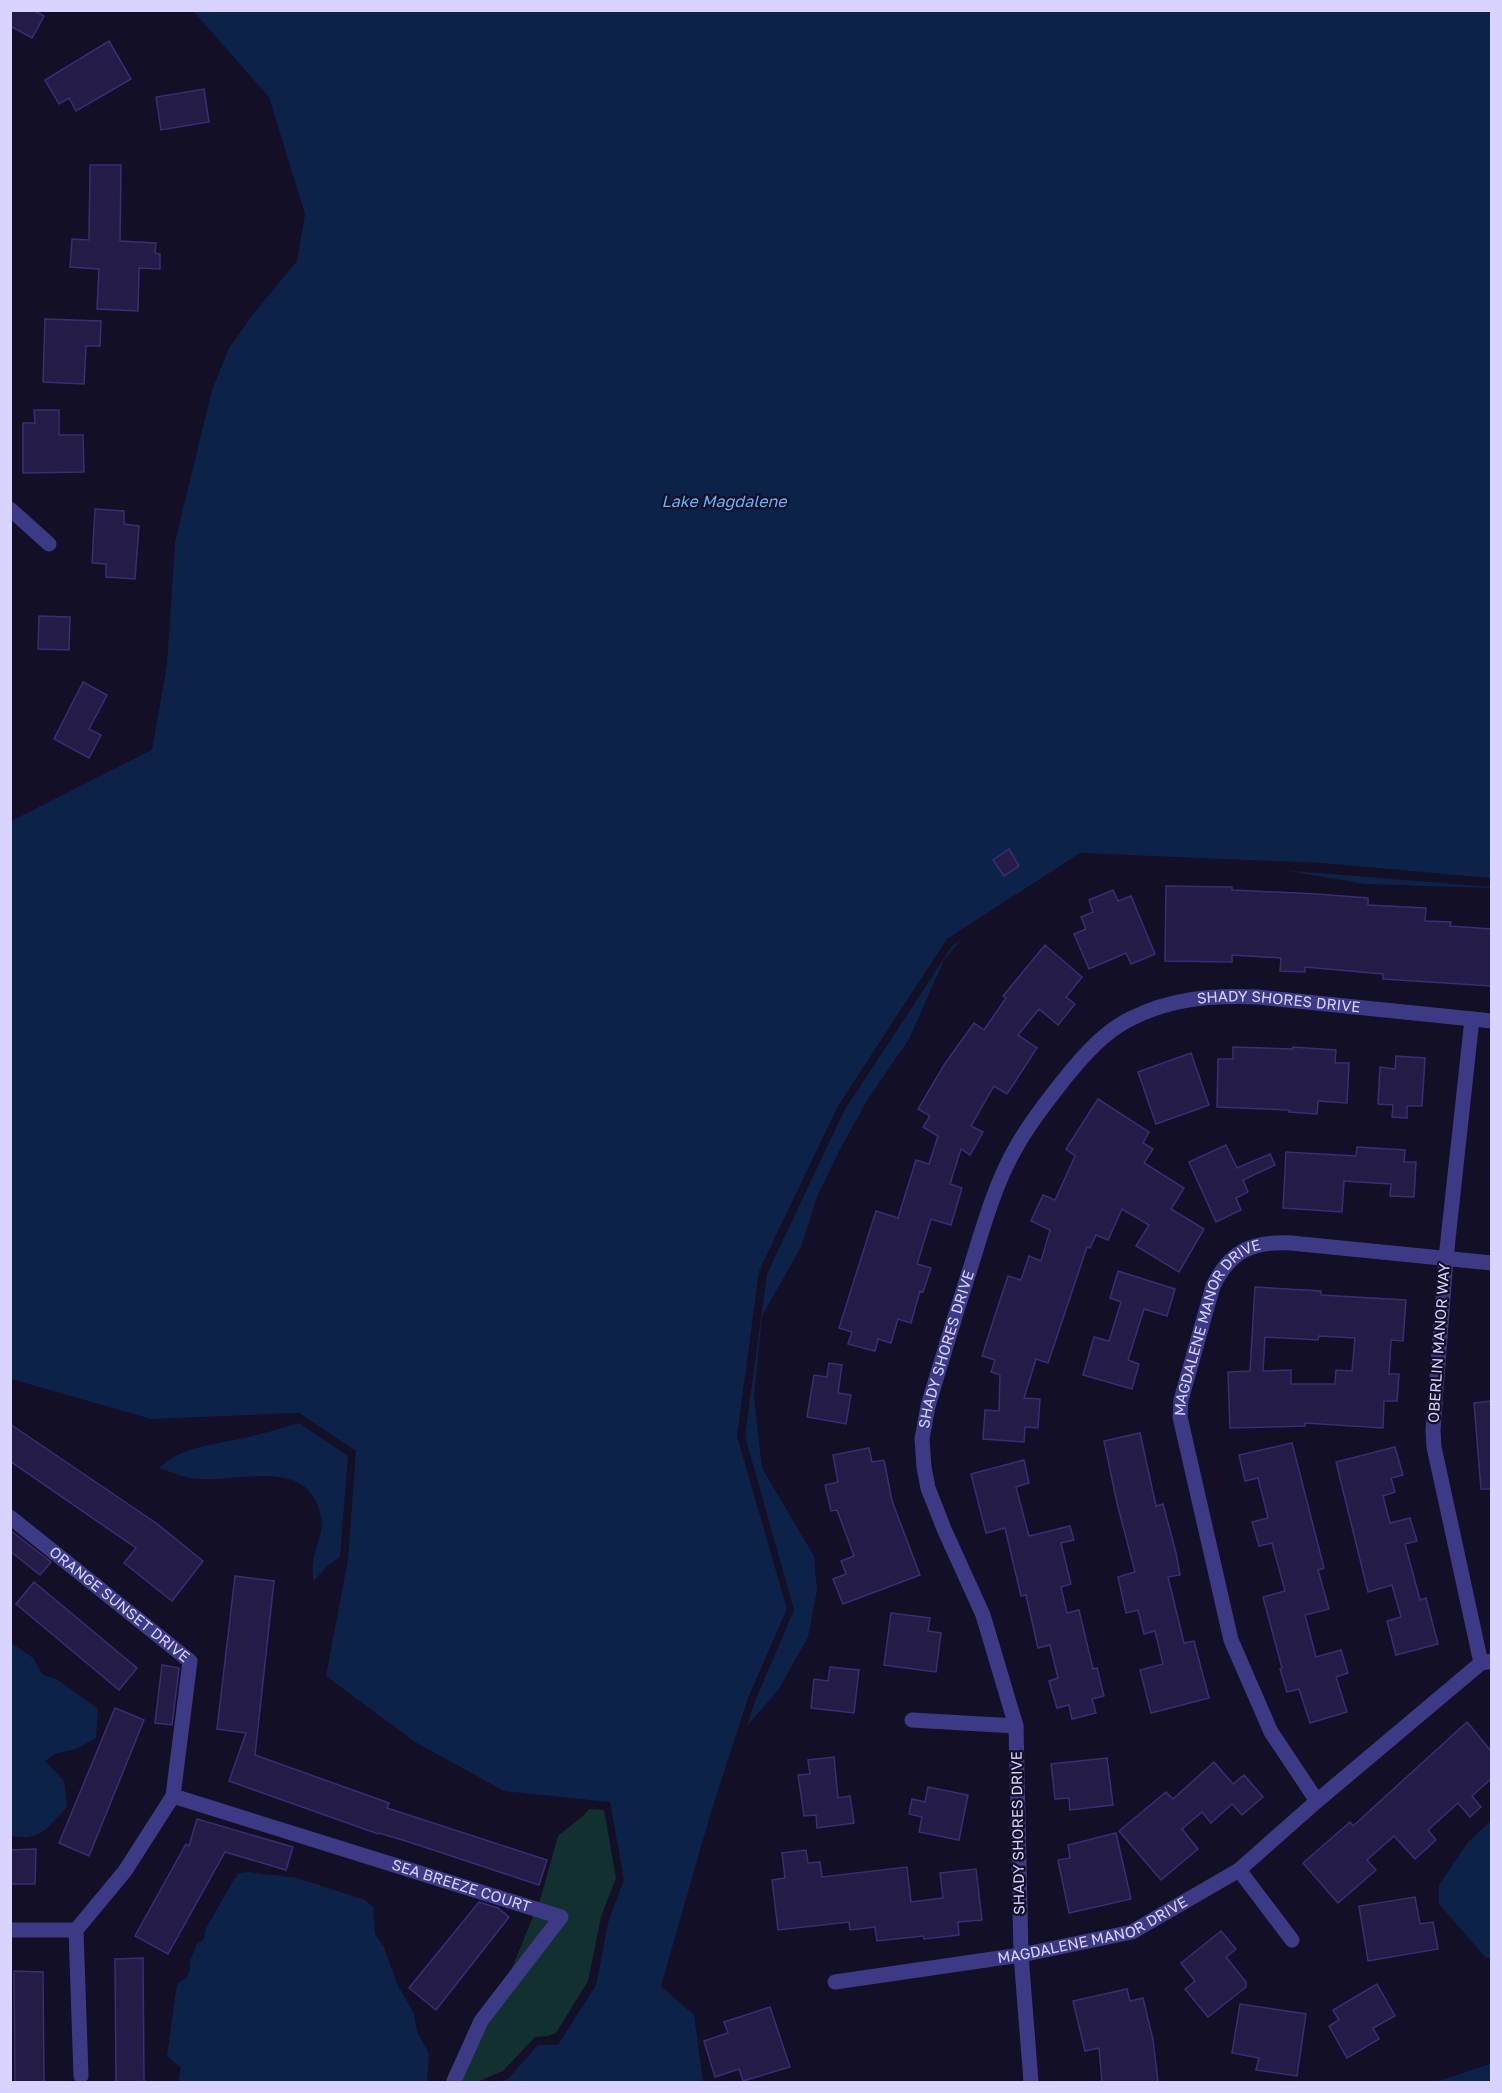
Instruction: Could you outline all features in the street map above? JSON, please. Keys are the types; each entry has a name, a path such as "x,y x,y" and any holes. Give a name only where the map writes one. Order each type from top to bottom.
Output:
{"street":[{"path":"10,510 49,544"},
{"name":"SHADY SHORES DRIVE","path":"1031,2082 1021,1955 1016,1726 983,1615 928,1488 922,1439 928,1406 985,1222 1002,1176 1033,1122 1083,1056 1127,1020 1177,1001 1226,995 1258,997 1491,1021"},
{"name":"OBERLIN MANOR WAY","path":"1472,1019 1446,1258 1433,1416 1434,1447 1486,1662"},
{"name":"MAGDALENE MANOR DRIVE","path":"1317,1801 1271,1732 1231,1640 1180,1417 1181,1400 1213,1286 1227,1263 1250,1247 1261,1243 1274,1242 1491,1263"},
{"name":"ORANGE SUNSET DRIVE","path":"10,1517 190,1661 173,1796 125,1871 76,1930"},
{"name":"MAGDALENE MANOR DRIVE","path":"834,1982 1021,1955 1132,1932 1239,1870 1317,1801 1486,1662"},
{"path":"912,1720 1016,1726"},
{"name":"SEA BREEZE COURT","path":"173,1796 561,1917 481,2022 454,2082"},
{"path":"1239,1870 1292,1940"},
{"path":"10,1930 76,1930 81,2076"}],"green space":[{"path":"589,1809 604,1810 616,1878 601,1917 588,1981 556,2033 535,2037 503,2071 477,2082 453,2082 508,1978 541,1897 558,1836"}],"water":[{"name":"Lake Magdalene","path":"193,11 1491,11 1491,878 1321,863 1080,853 947,939 838,1106 759,1271 737,1436 787,1609 748,1698 711,1812 661,1986 694,2015 703,2082 499,2082 508,2079 538,2045 558,2045 596,1985 609,1919 624,1880 610,1802 504,1791 415,1742 326,1676 348,1559 356,1451 299,1413 151,1419 11,1379 11,821 152,750 167,665 175,542 212,390 229,348 254,313 297,261 305,214 269,97"},
{"path":"1282,870 1491,887 1491,888 1365,884"},
{"path":"962,939 944,960 909,1039 868,1099 839,1151 817,1197 801,1247 762,1316 754,1397 762,1468 814,1556 817,1590 808,1637 779,1689 747,1726 755,1701 794,1610 745,1436 767,1274 844,1111 952,946"},
{"path":"299,1423 348,1456 340,1557 328,1565 313,1582 314,1557 322,1524 315,1499 304,1486 289,1479 272,1476 194,1479 159,1468 187,1451"},
{"path":"13,1644 33,1658 43,1675 58,1680 98,1709 96,1738 76,1749 54,1754 45,1761 64,1781 67,1807 49,1827 29,1837 10,1836 10,1645"},
{"path":"1491,1821 1491,1959 1485,1957 1439,1904 1439,1885 1468,1842"},
{"path":"248,1872 297,1878 365,1900 373,1907 375,1934 384,1947 397,1984 414,2014 417,2031 429,2054 427,2082 178,2082 181,2068 167,2056 177,1984 187,1977 197,1944 204,1939 206,1928 238,1873"},
{"path":"1491,2064 1491,2082 1436,2082"}],"building":[{"path":"10,10 33,10 44,16 32,38 10,26"},
{"path":"109,41 131,79 76,111 69,98 59,104 45,80"},
{"path":"204,89 209,122 161,130 156,97"},
{"path":"90,165 121,165 120,241 156,243 155,253 160,254 160,269 139,268 138,311 97,309 99,269 70,267 72,239 89,240"},
{"path":"45,319 101,321 100,346 86,346 84,384 43,382"},
{"path":"34,410 59,410 59,435 83,435 84,472 23,473 23,423 35,423"},
{"path":"95,509 124,511 124,524 139,526 135,579 106,577 106,564 92,563"},
{"path":"39,616 70,617 69,650 38,649"},
{"path":"83,682 107,695 89,729 101,735 89,758 54,739"},
{"path":"1009,849 1019,866 1004,876 993,860"},
{"path":"1166,886 1232,887 1232,890 1368,898 1368,905 1426,908 1425,921 1451,922 1450,926 1491,929 1491,986 1383,979 1383,974 1305,967 1305,972 1280,971 1281,958 1232,955 1232,962 1165,961"},
{"path":"1113,890 1118,901 1131,896 1155,954 1131,964 1126,953 1089,969 1074,934 1086,929 1081,917 1093,912 1089,900"},
{"path":"1045,945 1082,977 1066,997 1075,1004 1058,1025 1039,1009 1018,1035 1037,1048 1007,1094 994,1086 971,1126 983,1132 970,1155 961,1149 950,1184 962,1188 951,1225 931,1219 917,1264 931,1268 923,1292 920,1291 911,1323 898,1319 891,1343 878,1339 875,1351 848,1344 852,1332 839,1328 876,1211 898,1218 916,1160 929,1164 938,1136 923,1127 930,1116 918,1109 944,1065 974,1023 984,1030 1006,998 1003,996"},
{"path":"1233,1047 1336,1050 1335,1063 1349,1063 1347,1103 1318,1101 1317,1114 1289,1112 1289,1110 1217,1107 1218,1059 1233,1059"},
{"path":"1191,1053 1209,1105 1156,1124 1138,1072"},
{"path":"1396,1056 1425,1058 1422,1106 1407,1106 1407,1118 1392,1117 1393,1105 1378,1104 1380,1067 1395,1069"},
{"path":"1098,1099 1149,1132 1143,1143 1153,1149 1144,1163 1184,1188 1171,1209 1204,1229 1179,1272 1136,1246 1149,1225 1122,1209 1108,1240 1096,1235 1090,1248 1087,1247 1048,1363 1036,1359 1024,1398 1040,1399 1038,1428 1025,1427 1024,1442 983,1439 985,1410 999,1411 1000,1375 991,1372 995,1360 982,1356 1008,1276 1021,1280 1029,1256 1041,1261 1050,1230 1031,1221 1043,1195 1055,1200 1075,1156 1066,1149"},
{"path":"1226,1145 1237,1168 1270,1154 1275,1165 1243,1180 1248,1192 1236,1198 1241,1210 1216,1222 1189,1162"},
{"path":"1357,1147 1405,1150 1404,1162 1416,1162 1414,1197 1390,1196 1391,1184 1344,1181 1342,1212 1283,1208 1286,1152 1356,1156"},
{"path":"1118,1271 1175,1289 1167,1316 1144,1309 1128,1360 1139,1364 1132,1389 1083,1375 1094,1337 1109,1341 1121,1302 1110,1298"},
{"path":"1255,1287 1321,1291 1321,1295 1406,1300 1403,1341 1391,1340 1389,1374 1399,1374 1397,1401 1384,1401 1383,1428 1305,1423 1305,1426 1230,1428 1228,1372 1250,1371","holes":["1319,1336 1355,1338 1352,1371 1336,1370 1335,1384 1291,1384 1291,1370 1263,1371 1265,1337 1318,1340"]},
{"path":"829,1363 842,1365 838,1393 851,1395 846,1424 807,1417 814,1375 827,1377"},
{"path":"1491,1401 1491,1489 1481,1489 1474,1403"},
{"path":"10,1424 156,1523 203,1561 172,1601 124,1563 136,1548 10,1461"},
{"path":"1140,1433 1156,1506 1163,1504 1176,1553 1180,1575 1168,1577 1184,1643 1194,1641 1209,1698 1151,1713 1140,1670 1163,1664 1155,1631 1144,1634 1138,1610 1126,1613 1118,1577 1135,1572 1104,1441"},
{"path":"1292,1443 1324,1568 1318,1570 1329,1609 1305,1615 1316,1657 1341,1650 1348,1673 1336,1677 1347,1712 1310,1723 1299,1689 1287,1692 1280,1669 1282,1668 1263,1597 1285,1591 1272,1543 1259,1546 1252,1522 1268,1518 1258,1478 1245,1481 1239,1455"},
{"path":"1395,1447 1403,1475 1391,1478 1395,1492 1383,1496 1390,1523 1410,1518 1417,1541 1405,1544 1420,1600 1426,1598 1438,1644 1396,1655 1387,1621 1401,1617 1392,1585 1368,1592 1336,1462"},
{"path":"869,1448 872,1462 884,1460 892,1501 920,1575 843,1604 833,1579 846,1574 841,1561 854,1556 837,1510 831,1511 825,1485 838,1482 833,1455"},
{"path":"1024,1460 1029,1483 1016,1487 1029,1536 1070,1526 1074,1540 1061,1543 1071,1584 1061,1587 1067,1613 1079,1610 1093,1669 1097,1668 1104,1696 1092,1699 1096,1713 1072,1719 1069,1705 1057,1708 1049,1681 1058,1678 1050,1645 1038,1648 1026,1595 1021,1596 1005,1528 986,1533 971,1474"},
{"path":"10,1530 51,1562 40,1575 10,1551"},
{"path":"235,1576 274,1581 255,1755 389,1803 387,1808 547,1860 539,1885 378,1834 229,1781 246,1733 217,1729"},
{"path":"34,1582 137,1668 119,1690 16,1604"},
{"path":"891,1613 930,1618 928,1631 941,1633 936,1672 884,1665"},
{"path":"162,1665 179,1668 172,1725 155,1723"},
{"path":"830,1667 859,1670 854,1713 811,1708 814,1679 828,1681"},
{"path":"115,1708 144,1720 89,1856 59,1843"},
{"path":"1467,1722 1491,1751 1491,1779 1472,1796 1481,1807 1470,1817 1458,1803 1428,1830 1436,1840 1415,1859 1394,1836 1367,1860 1376,1870 1338,1903 1303,1863 1350,1822 1353,1826"},
{"path":"834,1757 838,1798 850,1796 854,1823 817,1828 816,1815 804,1816 798,1775 810,1774 808,1760"},
{"path":"1107,1758 1113,1805 1070,1810 1069,1798 1055,1799 1051,1764"},
{"path":"1214,1762 1233,1784 1244,1775 1263,1797 1242,1815 1232,1804 1211,1823 1202,1812 1182,1829 1198,1849 1161,1880 1119,1831 1166,1792 1173,1799"},
{"path":"928,1787 968,1795 959,1840 919,1832 922,1817 909,1814 912,1799 925,1802"},
{"path":"197,1819 293,1847 286,1870 225,1852 168,1954 135,1936 186,1844 189,1846"},
{"path":"1116,1833 1131,1899 1069,1913 1058,1860 1070,1858 1068,1845"},
{"path":"36,1849 35,1884 10,1884 10,1850"},
{"path":"806,1850 808,1863 820,1862 822,1877 907,1867 911,1902 943,1898 940,1873 976,1869 982,1920 958,1922 959,1935 924,1939 923,1936 877,1941 875,1927 850,1930 849,1922 778,1930 772,1880 785,1878 782,1853"},
{"path":"1415,1897 1420,1924 1433,1922 1438,1949 1368,1961 1359,1906"},
{"path":"479,1902 498,1908 509,1917 436,2010 409,1988"},
{"path":"1221,1931 1236,1949 1226,1957 1246,1982 1246,1987 1208,2017 1185,1989 1195,1981 1181,1963"},
{"path":"143,1958 144,2082 116,2082 115,1959"},
{"path":"14,1971 43,1972 44,2082 15,2082"},
{"path":"1377,1984 1395,2016 1373,2028 1379,2039 1347,2058 1329,2026 1339,2020 1333,2010"},
{"path":"1127,1989 1130,2001 1143,1998 1153,2040 1158,2082 1102,2082 1099,2048 1085,2051 1073,2001"},
{"path":"1240,2004 1306,2014 1297,2076 1256,2070 1259,2058 1232,2053"},
{"path":"770,2007 790,2067 743,2081 739,2069 715,2077 704,2041 728,2033 724,2022"}]}
